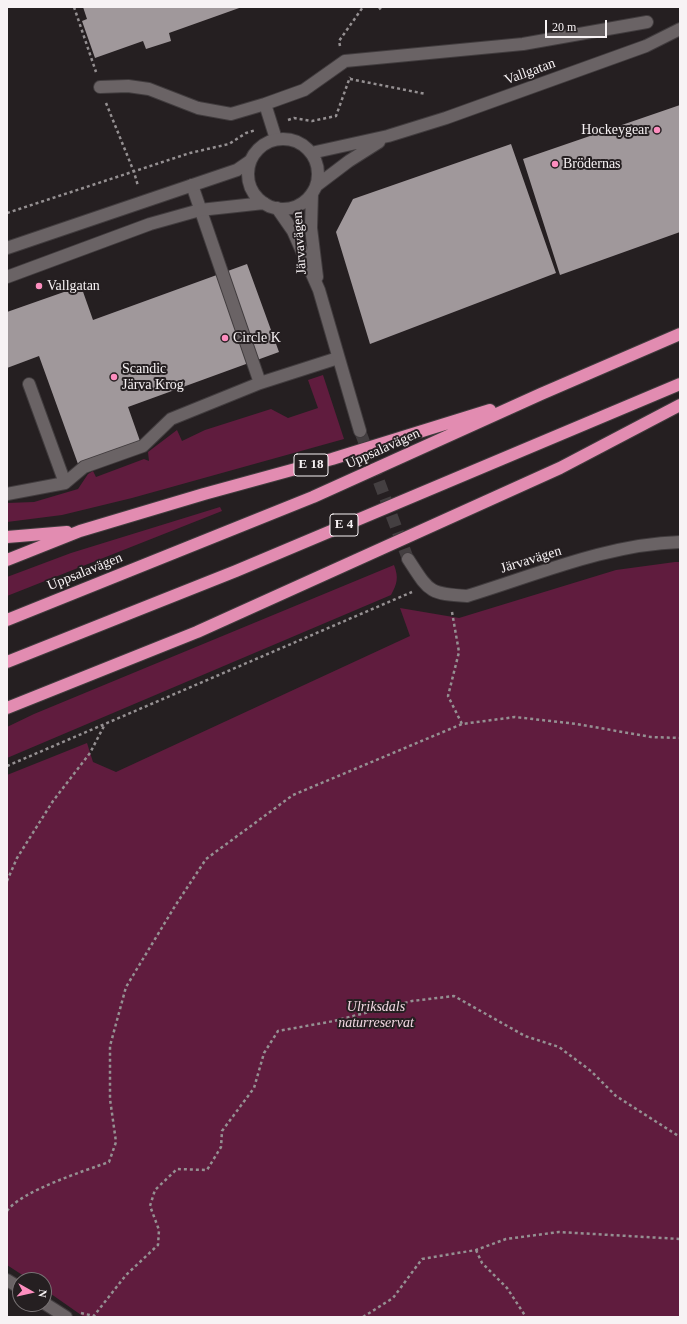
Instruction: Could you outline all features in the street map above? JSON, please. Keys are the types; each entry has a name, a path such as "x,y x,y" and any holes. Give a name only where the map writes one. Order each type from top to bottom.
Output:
{"highway":[{"name":"Uppsalavägen","path":"7,620 313,497 541,394 680,334"},
{"name":"E 4","path":"7,662 243,568 680,384"},
{"name":"E 18","path":"7,537 80,531 204,494 332,459 541,394"},
{"path":"9,707 197,632 560,468 680,406"},
{"path":"7,560 80,531"}],"street":[{"path":"100,87 128,86 149,88 198,108 231,114 304,90 345,61 523,44 647,22"},
{"name":"Vallgatan","path":"311,153 388,136 446,118 646,46 680,30"},
{"path":"265,104 276,139"},
{"name":"Vallgatan","path":"314,190 349,160 388,136"},
{"path":"276,139 289,139 300,143 311,153 316,164 318,174 314,190 304,202 292,208 277,208 264,203 256,196 250,185 248,174 250,162 255,152 264,144 276,139"},
{"path":"7,248 237,170 250,162"},
{"path":"192,185 260,383"},
{"name":"Järvavägen","path":"314,190 311,228 319,290"},
{"path":"7,277 150,224 200,210 264,203"},
{"name":"Järvavägen","path":"277,208 293,231 319,290 360,431"},
{"path":"7,494 65,483 84,467 143,446 171,419 260,383 338,358"},
{"path":"29,384 65,483"},
{"name":"Järvavägen","path":"426,587 444,595 467,596 609,552 653,543 680,542"},
{"path":"408,559 426,587"},
{"path":"52,1308 66,1317"}],"path":[{"path":"74,7 100,87 134,172 142,203"},
{"path":"7,213 190,153 229,144 246,133 294,118 312,121 336,116 350,79 339,41 363,7"},
{"path":"350,79 426,94"},
{"path":"7,766 104,726 426,587"},
{"path":"454,596 452,613 460,652 448,696 462,724"},
{"path":"7,1211 12,1205 52,1183 109,1162 116,1142 110,1099 110,1046 126,987 175,906 206,860 293,795 462,724 515,717 577,724 651,738 680,738"},
{"path":"7,881 21,852 53,801 90,753 104,726"},
{"path":"93,1317 126,1275 158,1245 159,1230 150,1206 155,1190 177,1169 207,1170 221,1147 222,1131 254,1088 264,1053 278,1032 334,1022 412,1001 454,996 524,1036 559,1047 591,1071 616,1096 680,1136"},
{"path":"363,1317 393,1298 422,1259 476,1250 506,1239 559,1232 680,1239"},
{"path":"476,1250 482,1263 507,1288 526,1317"}],"green space":[{"path":"323,375 344,439 132,498 62,515 7,522 7,503 34,502 78,489 88,474 93,471 96,477 144,459 149,461 148,452 177,430 182,441 205,430 271,409 288,418 318,408 308,380"},
{"path":"220,507 222,511 7,596 7,577 71,553"},
{"name":"Ulriksdals naturreservat","path":"680,562 680,1317 84,1317 52,1295 52,1272 18,1272 7,1265 7,775 87,743 93,762 116,772 410,636 400,608 459,618 616,570"},
{"path":"394,565 397,581 391,595 7,758 7,727 34,714"}],"building":[{"path":"83,7 242,7 169,33 171,41 146,49 143,41 95,58 82,21 87,19"},
{"path":"680,105 680,232 560,275 523,159"},
{"path":"511,144 556,273 370,344 336,232 353,199"},
{"name":"Scandic Järva Krog","path":"247,264 279,352 128,407 140,441 78,464 39,356 7,368 7,312 81,286 93,320"}],"tunnel":[{"path":"360,431 408,559"}],"place":[{"name":"Hockeygear","path":"657,130"},
{"name":"Brödernas","path":"555,164"},
{"name":"Vallgatan","path":"39,286"},
{"name":"Circle K","path":"225,338"},
{"name":"Scandic Järva Krog","path":"114,377"}]}
